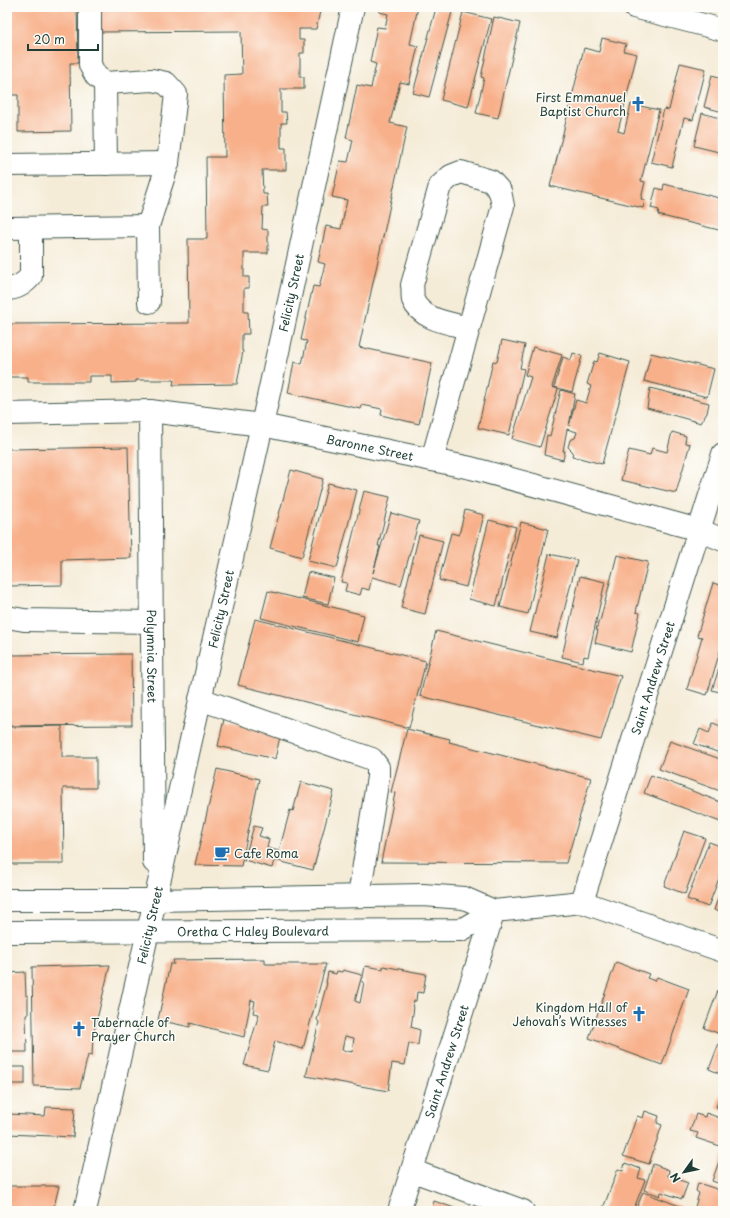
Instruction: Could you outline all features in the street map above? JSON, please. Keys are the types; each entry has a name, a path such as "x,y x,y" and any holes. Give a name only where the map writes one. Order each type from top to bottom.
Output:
{"street":[{"path":"90,7 90,65 96,76 105,83 152,80 166,83 176,94 168,163 148,226 149,302"},
{"name":"Felicity Street","path":"86,1211 262,425 353,7"},
{"path":"634,7 723,30"},
{"path":"105,83 106,164"},
{"path":"7,165 168,163"},
{"path":"432,460 502,206 500,191 491,181 461,172 451,176 440,186 412,284 413,300 421,311 436,319 468,328"},
{"path":"7,228 148,226"},
{"path":"7,289 12,289 24,284 31,276 31,228"},
{"name":"Baronne Street","path":"7,414 150,411 262,425 472,468 699,530 723,540"},
{"name":"Polymnia Street","path":"150,411 155,900"},
{"name":"Saint Andrew Street","path":"582,902 723,454"},
{"path":"7,617 24,620 152,622"},
{"path":"200,699 372,759 378,767 378,777 358,896"},
{"name":"Oretha C Haley Boulevard","path":"7,900 155,900 423,895 464,898 494,911"},
{"name":"Oretha C Haley Boulevard","path":"7,932 461,930 494,911 582,902 723,951"},
{"name":"Saint Andrew Street","path":"399,1211 494,911"},
{"path":"413,1170 523,1211"}],"building":[{"path":"7,7 77,7 78,63 70,63 71,131 18,132 18,95 7,95"},
{"path":"98,7 321,7 316,29 299,29 299,40 304,40 304,53 300,53 300,77 304,77 304,89 281,89 281,112 286,112 287,123 281,123 281,148 286,148 286,170 262,170 263,194 267,194 268,207 263,207 262,229 268,230 268,253 244,253 244,277 249,277 249,288 244,288 244,312 248,312 249,334 242,334 243,351 237,384 173,385 174,380 136,380 136,382 112,383 112,376 89,376 89,382 28,382 28,377 7,377 7,324 189,323 188,239 207,239 206,157 225,157 224,75 242,74 241,31 98,32"},
{"path":"380,7 418,7 410,44 418,46 409,84 400,82 390,123 407,127 359,347 432,363 419,424 381,415 382,409 362,405 361,409 288,393 294,362 302,364 307,341 301,340 313,286 319,287 325,264 318,262 326,226 341,229 347,200 332,197 340,161 348,162 353,140 346,138 357,85 371,88 376,64 370,62 377,27 385,28 388,14 379,12"},
{"path":"436,8 452,12 429,97 413,93"},
{"path":"463,12 491,19 468,107 441,100"},
{"path":"494,17 520,23 498,118 476,113 484,78 481,77"},
{"path":"602,38 626,44 624,51 637,54 618,131 624,133 631,104 659,110 641,181 645,182 641,199 645,200 643,208 550,186 584,48 599,52"},
{"path":"680,63 706,69 693,120 684,118 672,167 651,162 664,109 669,110"},
{"path":"712,75 723,78 723,112 704,107"},
{"path":"702,113 723,119 723,153 694,146"},
{"path":"664,184 723,199 723,231 658,215 659,210 651,208 656,188 663,190"},
{"path":"502,340 525,345 520,368 524,369 509,435 478,428 493,361 497,362"},
{"path":"533,347 562,355 552,387 558,389 540,447 512,439 531,377 525,375"},
{"path":"573,353 582,356 572,392 554,387 563,357 571,360"},
{"path":"600,353 630,362 602,464 572,456 573,452 568,447 570,440 575,438 577,432 567,429 563,460 544,455 547,435 550,436 561,390 575,394 569,426 576,400 586,403 591,386 587,384 594,361 597,362"},
{"path":"651,353 714,369 707,397 644,381"},
{"path":"650,388 709,403 707,413 701,423 647,408"},
{"path":"672,432 686,436 685,443 690,444 676,493 621,480 629,450 650,455 652,448 667,452"},
{"path":"128,447 131,558 62,560 62,585 7,586 7,449"},
{"path":"291,470 323,479 302,557 270,548"},
{"path":"328,483 357,490 337,568 308,561"},
{"path":"364,491 390,497 373,573 391,513 419,521 401,585 372,577 369,590 362,588 360,595 345,591 347,583 341,582"},
{"path":"465,510 484,515 466,587 439,580 451,533 459,535"},
{"path":"489,520 516,527 496,606 469,599"},
{"path":"521,522 548,529 528,614 500,607"},
{"path":"419,535 443,541 425,614 401,608"},
{"path":"549,554 577,560 557,638 530,632"},
{"path":"617,555 648,562 636,612 640,613 631,652 595,643 598,630 596,630 599,620 600,621"},
{"path":"308,572 334,578 328,604 302,598"},
{"path":"580,576 605,582 588,657 584,656 583,662 562,657"},
{"path":"713,583 723,586 723,641 707,695 687,689 702,637 697,636"},
{"path":"268,591 364,615 358,642 261,618"},
{"path":"255,619 426,661 409,728 238,685"},
{"path":"436,631 621,676 601,740 420,696"},
{"path":"131,654 132,725 7,726 7,655"},
{"path":"723,656 723,693 712,690"},
{"path":"224,719 281,732 275,759 218,746"},
{"path":"713,723 723,727 723,754 694,744 700,729 709,733"},
{"path":"62,726 62,757 96,757 96,788 63,788 64,864 7,864 7,727"},
{"path":"407,729 450,739 449,742 591,778 566,863 381,862 395,793 391,792"},
{"path":"670,741 723,760 723,792 659,769"},
{"path":"217,769 259,779 241,866 195,865"},
{"path":"651,775 723,803 723,823 644,793"},
{"path":"301,782 334,791 313,870 274,860 272,868 244,860 254,826 262,828 259,836 269,839 267,848 279,851 290,810 293,811"},
{"path":"684,831 705,838 685,894 664,886"},
{"path":"709,842 723,847 723,868 708,907 687,899"},
{"path":"723,884 723,913 714,910"},
{"path":"265,959 265,964 326,964 303,1049 275,1041 268,1070 244,1065 259,1014 253,1013 255,1001 251,1000 244,1037 190,1023 190,1027 158,1020 170,964 174,964 173,960"},
{"name":"Kingdom Hall of Jehovah’s Witnesses","path":"616,962 649,974 647,978 655,981 657,977 689,989 662,1065 589,1038"},
{"path":"110,965 93,1036 92,1056 88,1055 80,1088 34,1086 32,967"},
{"path":"365,966 383,969 383,966 426,974 423,993 417,992 416,1001 414,1001 412,1007 414,1007 411,1027 420,1030 418,1045 409,1043 405,1065 392,1063 388,1091 306,1076 319,1022 317,1020 327,983 328,972 336,974 337,971 342,972 343,970 362,975 355,1001 360,1003 364,982 362,982","holes":["345,1036 354,1038 352,1052 342,1050"]},
{"path":"25,972 26,996 28,996 28,1015 26,1015 27,1052 10,1052 10,1040 7,1040 7,973"},
{"path":"723,977 723,1035 704,1028"},
{"path":"721,1038 723,1038 723,1075 709,1069"},
{"path":"8,1067 25,1067 25,1084 9,1084"},
{"path":"721,1093 723,1094 723,1110 716,1107"},
{"path":"46,1107 75,1108 73,1137 8,1134 9,1114 45,1116"},
{"path":"645,1111 659,1116 657,1123 662,1125 649,1164 623,1156 637,1116 643,1118"},
{"path":"706,1113 723,1119 723,1147 696,1138 698,1133 690,1131 696,1114 705,1117"},
{"path":"723,1153 723,1185 712,1181"},
{"path":"625,1163 641,1169 638,1178 645,1180 633,1211 602,1211 618,1169 623,1171"},
{"path":"653,1164 669,1170 668,1176 688,1183 682,1199 661,1192 660,1196 644,1190"},
{"path":"698,1183 723,1191 723,1211 708,1211 695,1207 699,1193 696,1191"},
{"path":"7,1186 59,1186 53,1211 7,1211"},
{"path":"643,1192 687,1209 686,1211 647,1211 637,1207"},
{"path":"434,1201 463,1211 431,1211"}],"place":[{"name":"First Emmanuel Baptist Church","path":"638,104"},
{"name":"Cafe Roma","path":"222,853"},
{"name":"Kingdom Hall of Jehovah’s Witnesses","path":"639,1014"},
{"name":"Tabernacle of Prayer Church","path":"79,1029"}]}
